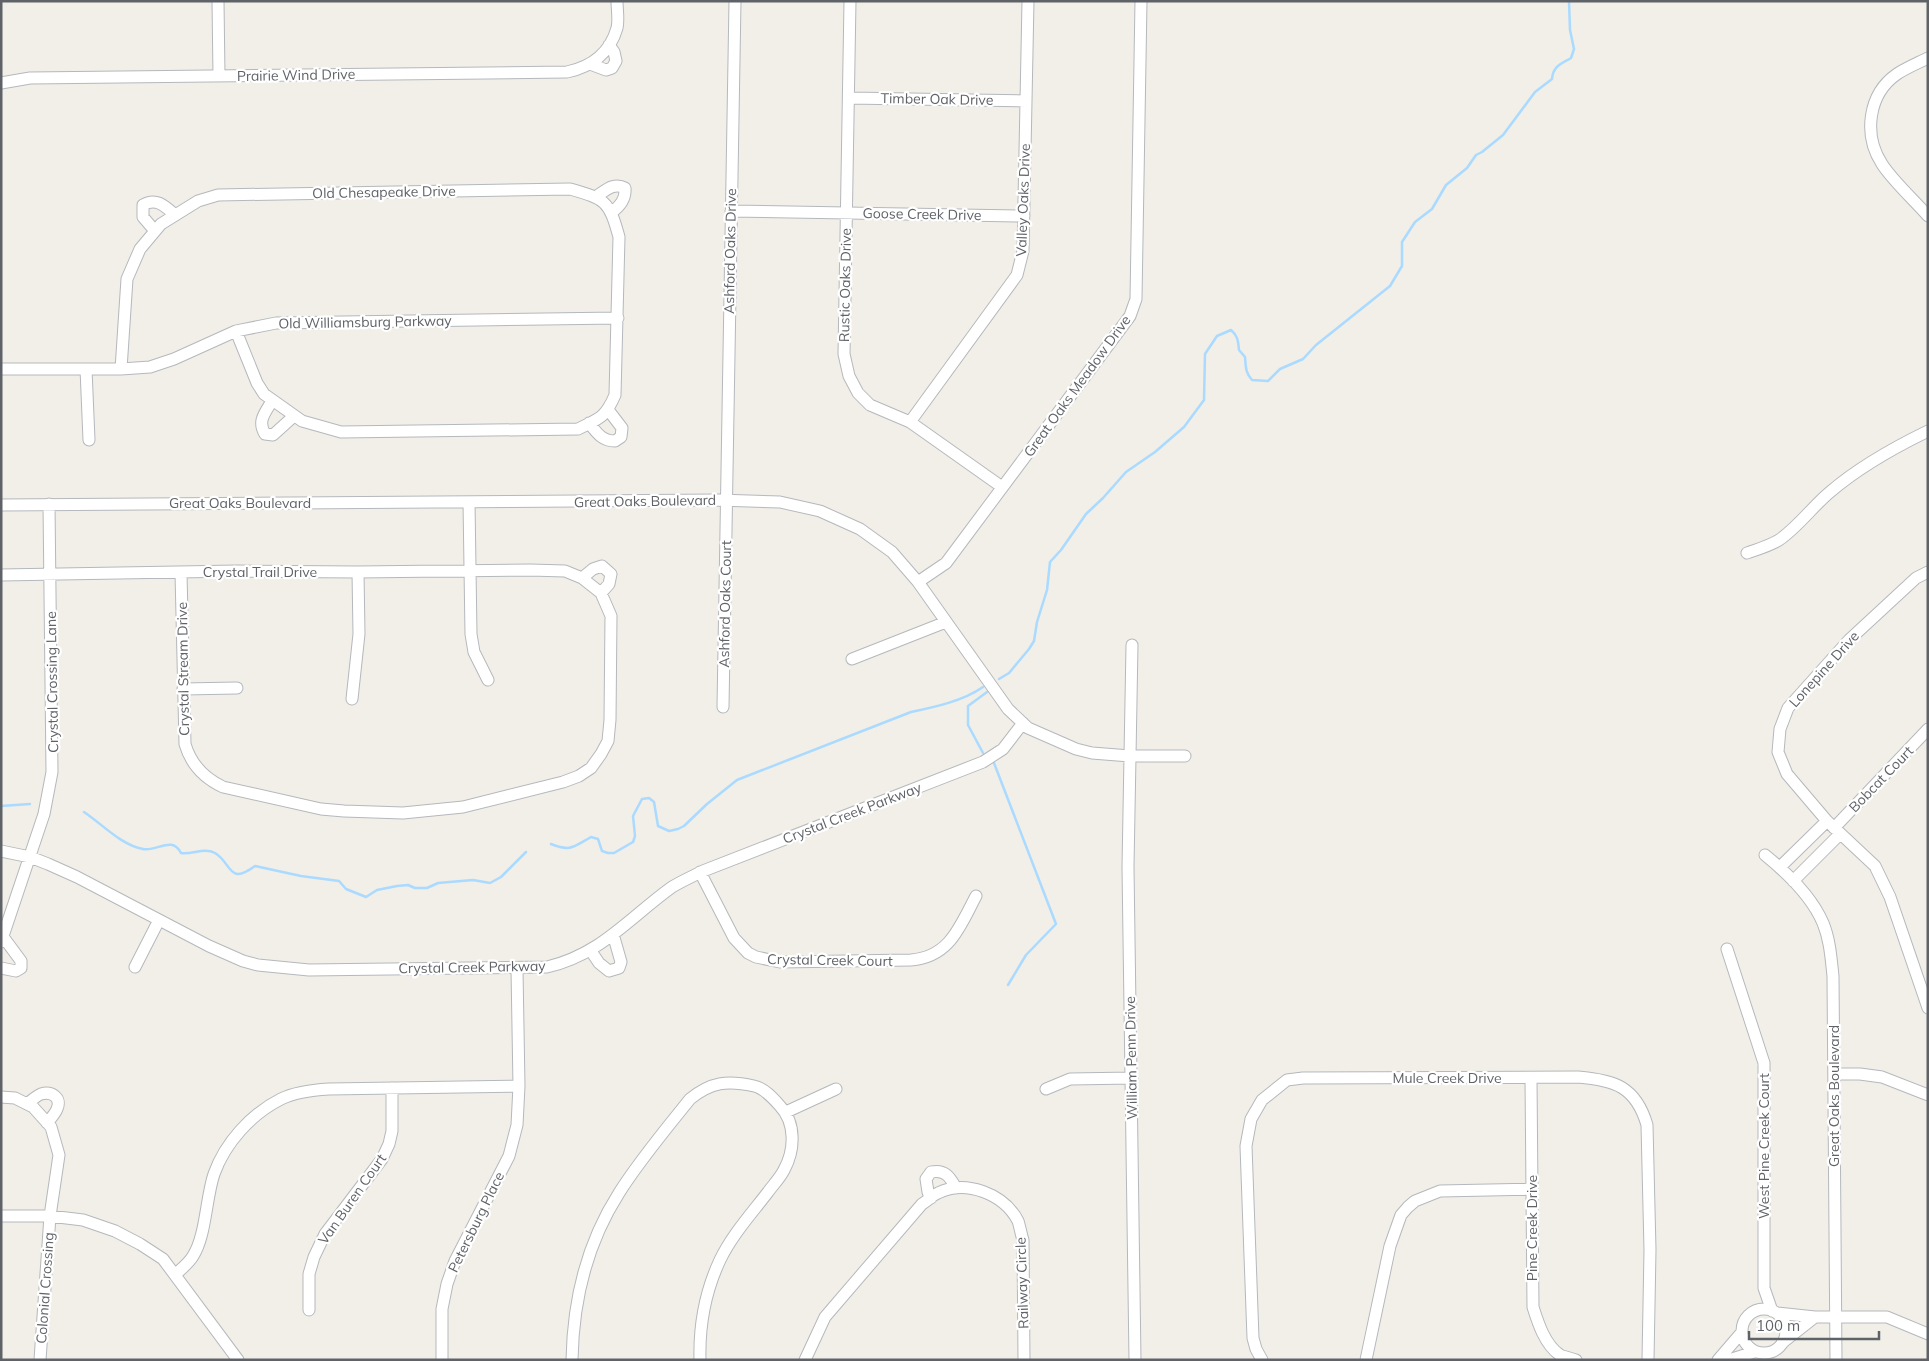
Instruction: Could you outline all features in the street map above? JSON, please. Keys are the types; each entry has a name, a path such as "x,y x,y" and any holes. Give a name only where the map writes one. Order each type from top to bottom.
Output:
{"street":[{"path":"218,1 219,76"},
{"name":"Prairie Wind Drive","path":"1,82 30,78 567,72 590,64 602,55 617,27 617,1"},
{"name":"Ashford Oaks Drive","path":"727,500 730,211 735,1"},
{"name":"Rustic Oaks Drive","path":"850,1 844,354 849,376 858,393 870,405 910,422 1002,487"},
{"name":"Valley Oaks Drive","path":"910,422 1017,275 1023,251 1028,1"},
{"name":"Great Oaks Meadow Drive","path":"918,582 946,563 1130,316 1136,300 1142,1"},
{"name":"Prairie Wind Drive","path":"590,64 606,70 612,68 616,61 614,52 609,45"},
{"path":"1928,58 1896,74 1882,89 1870,116 1870,132 1874,148 1882,164 1928,216"},
{"name":"Timber Oak Drive","path":"849,98 1026,101"},
{"path":"236,331 257,383 264,394 302,421 319,427 341,432 578,429 609,411 615,395 619,237 612,213 608,206 597,196 610,187 620,185 625,188 626,195 612,213"},
{"name":"Old Chesapeake Drive","path":"121,369 127,279 140,249 161,224 198,201 218,195 239,194 570,189 597,196"},
{"path":"154,231 143,217 143,205 152,201 158,202 175,215"},
{"name":"Goose Creek Drive","path":"730,211 1024,216"},
{"name":"Old Williamsburg Parkway","path":"1,370 150,367 174,359 236,331 276,323 618,318"},
{"path":"86,369 89,440"},
{"path":"272,401 261,420 261,427 265,434 273,435 294,416"},
{"path":"589,423 601,437 607,441 615,441 621,437 622,428 609,411"},
{"path":"1747,553 1777,541 1830,492 1865,466 1899,445 1928,431"},
{"name":"Great Oaks Boulevard","path":"1,505 727,500 780,502 820,511 860,529 892,552 918,582 1008,709 1028,728 1076,749 1092,753 1130,756 1185,756"},
{"name":"Ashford Oaks Court","path":"723,707 727,500"},
{"path":"469,502 472,645 488,680"},
{"name":"Crystal Crossing Lane","path":"2,940 48,800 52,772 50,504"},
{"path":"582,578 593,569 602,566 607,569 612,574 610,584 600,593"},
{"name":"Crystal Trail Drive","path":"1,575 470,570"},
{"name":"Crystal Stream Drive","path":"182,573 184,733 188,755 204,775 223,787 321,809 403,814 463,808 580,776 591,768 608,741 612,628 611,616 600,593 582,578 565,571 470,570"},
{"path":"352,699 359,634 358,572"},
{"name":"Lonepine Drive","path":"1928,572 1916,578 1849,640 1788,708 1780,729 1778,752 1787,774 1833,828 1875,866 1890,898 1928,1008"},
{"path":"852,659 946,622"},
{"name":"William Penn Drive","path":"1132,645 1128,867 1136,1360"},
{"path":"183,689 237,688"},
{"name":"Crystal Creek Parkway","path":"1,850 30,857 77,877 243,961 274,968 309,970 517,969 547,967 561,964 591,951 673,887 700,872 983,762 1003,749 1023,723"},
{"name":"Bobcat Court","path":"1793,881 1833,828 1928,729"},
{"name":"Bobcat Court","path":"1780,867 1833,828"},
{"name":"Great Oaks Boulevard","path":"1766,854 1793,881 1822,922 1831,950 1833,976 1836,1360"},
{"name":"Crystal Creek Court","path":"700,872 734,938 748,953 772,962 911,960 926,958 948,945 976,896"},
{"path":"135,967 159,920"},
{"path":"591,951 599,963 609,970 618,968 621,962 613,934"},
{"path":"1,968 16,971 21,968 21,961 2,940"},
{"name":"West Pine Creek Court","path":"1726,949 1764,1063 1764,1288 1755,1311"},
{"name":"Petersburg Place","path":"442,1360 442,1309 447,1284 455,1261 509,1156 517,1125 520,1086 517,969"},
{"path":"1834,1074 1860,1074 1882,1077 1928,1095"},
{"name":"Mule Creek Drive","path":"1262,1360 1256,1349 1254,1338 1246,1146 1251,1119 1262,1100 1287,1080 1303,1078 1578,1077 1604,1079 1623,1088 1637,1101 1644,1113 1647,1125 1650,1250 1648,1360"},
{"path":"1046,1090 1070,1079 1132,1078"},
{"name":"Pine Creek Drive","path":"1530,1078 1533,1307 1537,1321 1551,1346 1561,1355 1576,1360"},
{"path":"572,1360 572,1335 576,1301 589,1252 619,1192 690,1099 704,1088 736,1082 758,1087 772,1096 786,1112 790,1122 792,1140 790,1155 784,1171 736,1234 721,1258 710,1284 702,1312 700,1360"},
{"path":"175,1275 193,1256 198,1244 213,1175 224,1152 240,1130 260,1112 281,1098 310,1091 520,1086"},
{"name":"Van Buren Court","path":"309,1310 309,1274 314,1257 325,1234 382,1159 389,1144 392,1131 392,1088"},
{"path":"786,1112 836,1088"},
{"path":"1,1098 15,1098 27,1104 34,1107 47,1123 57,1109 59,1101 56,1096 48,1093 39,1094 27,1104"},
{"name":"Colonial Crossing","path":"40,1360 50,1216 58,1154 51,1127 47,1123"},
{"path":"931,1198 926,1179 931,1172 938,1170 946,1173 956,1188"},
{"name":"Railway Circle","path":"805,1360 825,1317 922,1204 938,1193 956,1188 974,1189 991,1195 1005,1204 1018,1221 1023,1240 1024,1360"},
{"path":"1366,1360 1390,1246 1401,1215 1408,1207 1415,1201 1440,1191 1532,1189"},
{"path":"1,1216 50,1216 83,1220 115,1231 140,1244 163,1259 238,1360"},
{"name":"West Pine Creek Court","path":"1764,1288 1774,1312"},
{"path":"1718,1360 1742,1332 1745,1320 1755,1311 1761,1310 1815,1317 1887,1317 1928,1334"},
{"path":"1774,1312 1782,1318 1786,1330 1776,1351"},
{"path":"1729,1360 1776,1351 1815,1317"},
{"path":"1742,1332 1747,1345 1759,1355"}],"waterway":[{"path":"999,679 1009,673 1034,641 1037,622 1047,590 1050,562 1061,550 1086,514 1126,472 1155,452 1184,427 1204,400 1205,354 1217,336 1231,330 1238,341 1239,350 1245,357 1246,369 1252,380 1268,381 1280,369 1303,359 1316,345 1390,286 1402,266 1402,242 1415,222 1432,209 1446,185 1467,168 1476,155 1503,135 1535,92 1552,79 1556,68 1571,58 1574,49 1570,30 1569,1"},
{"path":"551,844 568,848 576,846 591,837 598,839 602,851 614,853 633,842 635,836 633,816 642,799 649,798 654,802 658,826 669,831 678,829 684,826 707,804 737,780 911,712 958,700 983,687"},
{"path":"983,753 968,725 968,706 987,692"},
{"path":"994,763 1056,924 1026,955 1008,985"},
{"path":"1,806 30,804"},
{"path":"84,812 119,839 135,847 148,849 173,845 181,853 211,851 220,857 231,871 235,873 246,872 255,866 301,876 339,881 346,889 366,897 377,890 397,886 408,885 415,888 427,888 438,883 473,880 490,883 501,877 526,852"}]}
